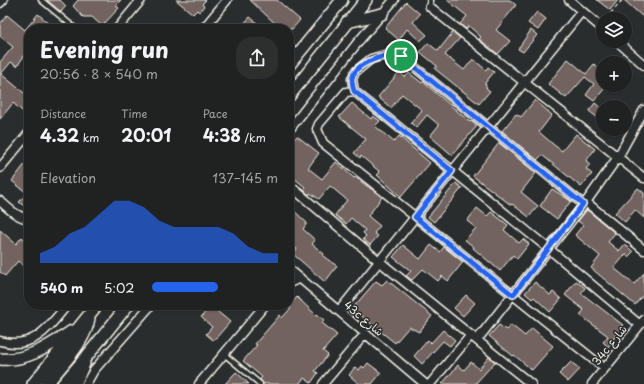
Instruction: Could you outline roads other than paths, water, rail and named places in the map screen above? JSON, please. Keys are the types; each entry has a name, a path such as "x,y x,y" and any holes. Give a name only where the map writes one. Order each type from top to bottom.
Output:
{"main road":[{"path":"294,59 342,0"},
{"path":"294,90 366,0"},
{"path":"347,22 382,14"},
{"path":"33,384 93,310"},
{"path":"63,384 124,310"},
{"path":"47,384 84,335 87,329 89,315"},
{"path":"0,359 14,359 37,353 81,326"},
{"path":"75,384 87,356"}],"street":[{"path":"0,3 3,0"},
{"path":"121,24 141,0"},
{"path":"207,24 227,0"},
{"path":"294,124 358,42 394,0"},
{"path":"569,0 596,23"},
{"path":"430,3 524,82 644,178"},
{"path":"339,311 582,11"},
{"path":"625,48 644,65"},
{"path":"642,322 549,249 354,91 352,79 355,72 371,59 381,56 401,56 488,127 644,250"},
{"path":"354,91 346,92 319,124 317,129 323,144 604,368"},
{"path":"430,384 513,295 585,203 618,157 644,110"},
{"path":"0,168 24,139"},
{"path":"294,189 379,261 531,384"},
{"path":"0,201 14,213 24,218"},
{"name":"43c شارع","path":"294,273 425,384"},
{"path":"294,281 300,278"},
{"path":"0,341 16,343 31,340 44,331 63,310"},
{"path":"86,384 94,370 146,310"},
{"path":"199,384 261,310"},
{"name":"34c شارع","path":"592,384 642,322"},
{"path":"323,384 365,334"}],"lane":[{"path":"41,0 70,24"},
{"path":"224,354 260,384"}]}
